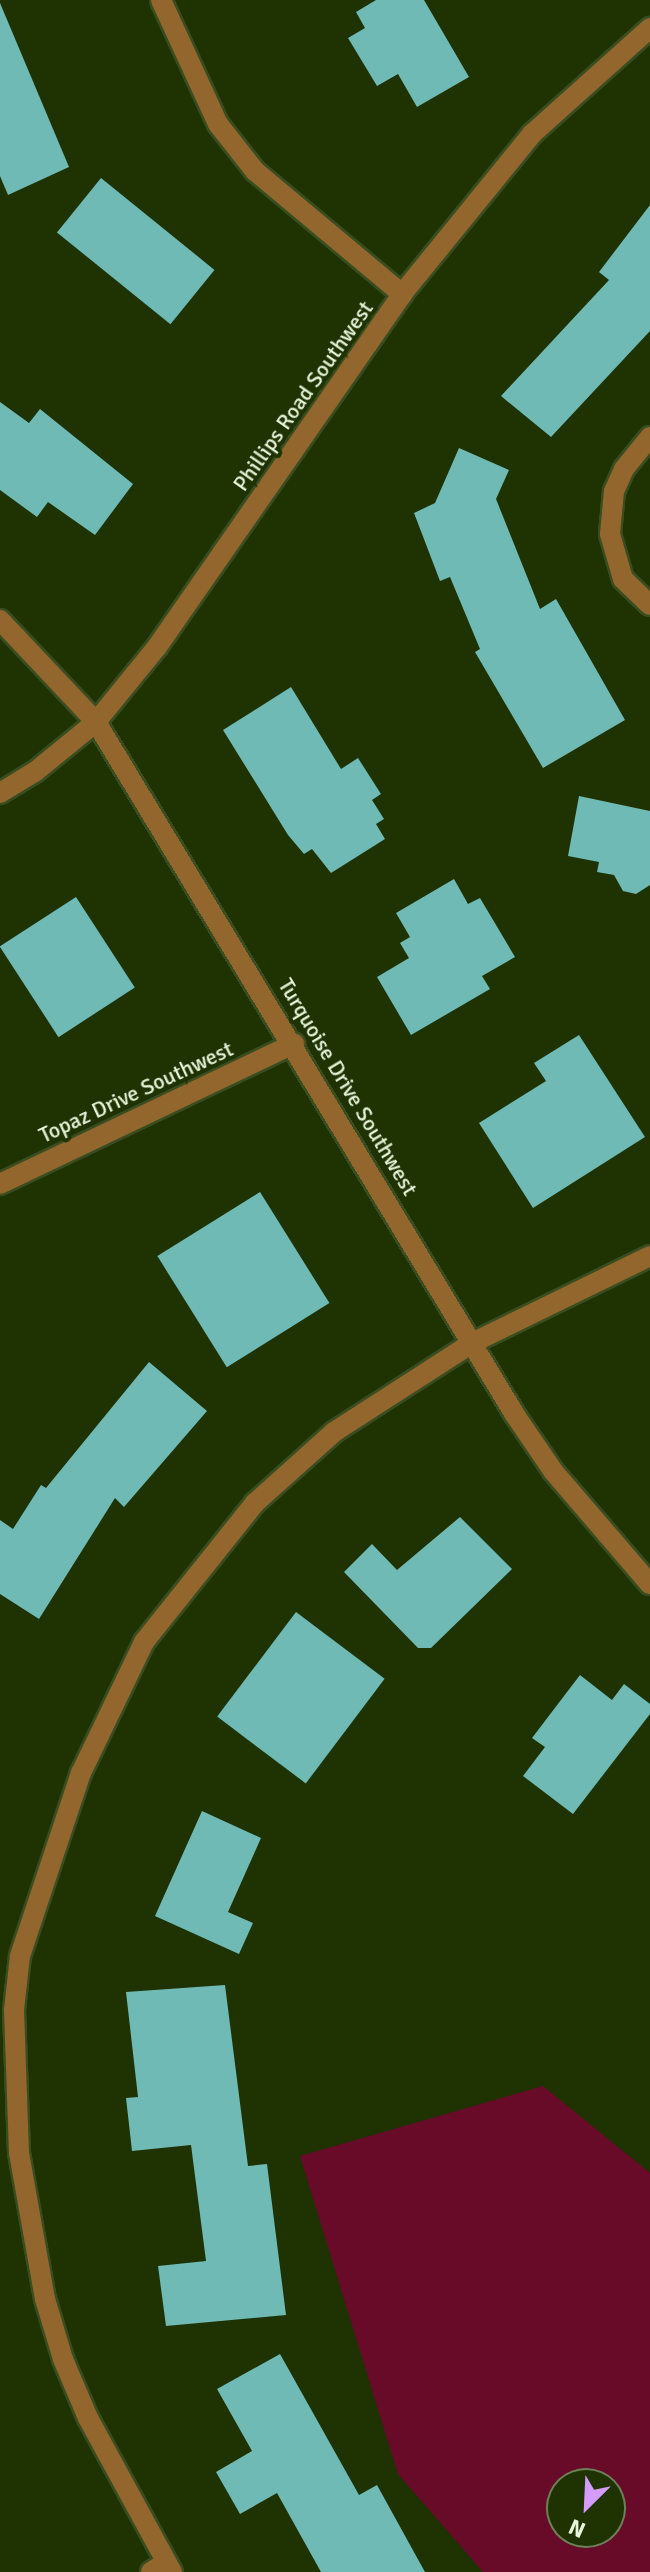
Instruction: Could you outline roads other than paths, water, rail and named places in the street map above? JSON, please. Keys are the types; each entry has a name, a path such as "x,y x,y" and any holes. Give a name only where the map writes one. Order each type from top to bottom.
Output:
{"street":[{"path":"161,0 218,124 255,171 402,294"},
{"name":"Phillips Road Southwest","path":"0,793 36,771 96,722 157,647 402,294 532,134 647,37"},
{"path":"650,437 624,469 614,491 610,534 623,579 650,605"},
{"name":"Turquoise Drive Southwest","path":"0,620 96,722 294,1044 472,1343 553,1471 650,1584"},
{"name":"Topaz Drive Southwest","path":"0,1184 294,1044"},
{"path":"163,2569 88,2418 45,2299 19,2153 14,2010 20,1956 81,1773 144,1642 255,1503 334,1432 472,1343 650,1256"}]}
